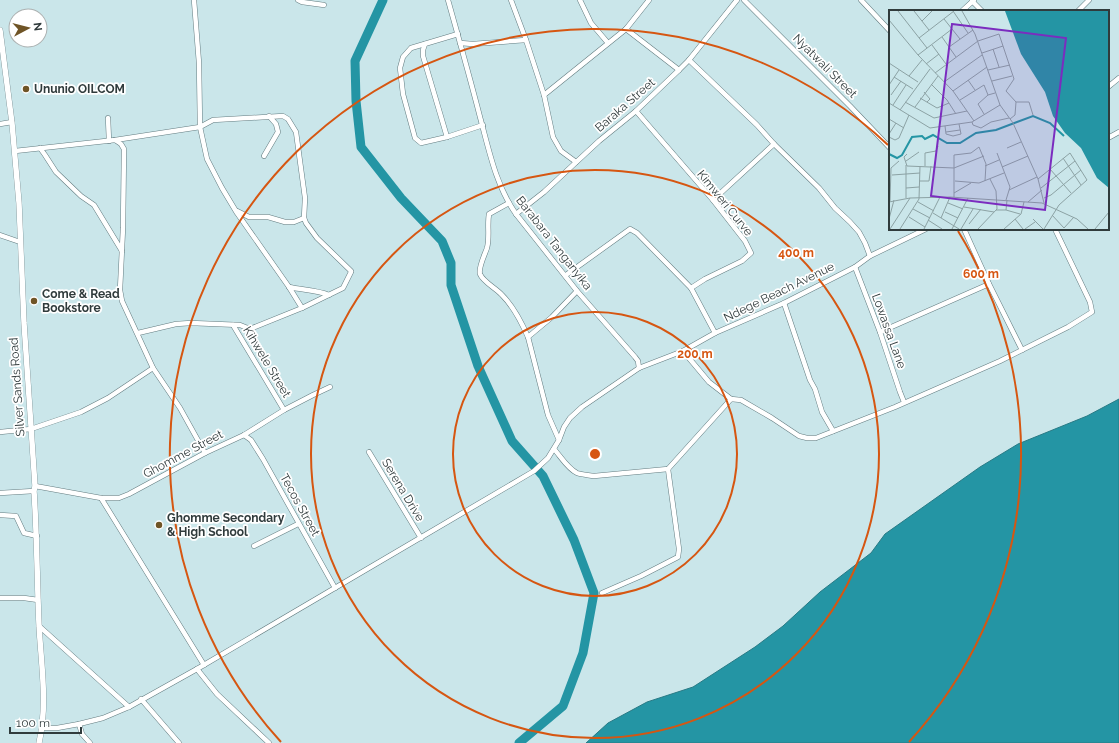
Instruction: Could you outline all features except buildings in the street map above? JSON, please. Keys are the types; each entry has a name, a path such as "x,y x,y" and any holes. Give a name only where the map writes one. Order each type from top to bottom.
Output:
{"street":[{"path":"194,0 199,63 200,127 208,159 235,210 290,287 302,308"},
{"path":"298,0 302,2 324,5"},
{"name":"Barabara Tanganyika","path":"448,0 482,125 500,184 509,203 516,214 578,290 635,357 638,361 639,368"},
{"path":"511,0 544,95 553,137 561,151 576,162"},
{"path":"580,0 591,23 608,43"},
{"path":"544,95 626,29 649,0"},
{"name":"Baraka Street","path":"516,214 544,192 599,141 636,111 679,70 689,60 737,0"},
{"name":"Nyatwali Street","path":"744,0 889,147"},
{"path":"861,0 889,30"},
{"path":"1080,0 1084,4"},
{"path":"1079,10 1089,0"},
{"path":"963,10 973,1 981,10"},
{"path":"626,29 679,70"},
{"name":"Silver Sands Road","path":"0,30 2,62 12,122 31,429 37,536 39,626 44,697 43,728 40,743"},
{"path":"458,34 411,48 403,57 400,68 403,94 415,138 418,142 425,143 482,125"},
{"path":"460,43 473,44 526,40"},
{"path":"425,44 423,56 447,137"},
{"path":"689,60 757,125 774,144 819,188 835,208 850,222 865,243 870,256"},
{"path":"1109,86 1119,78"},
{"name":"Kimweri Curve","path":"636,111 713,200 745,241 751,253 742,261 705,279 691,288"},
{"path":"264,156 278,132 276,124 269,116"},
{"path":"14,150 115,140 200,127 213,120 269,116 286,117 296,132 305,198 304,218 316,238 351,271 343,288 302,308 250,329 240,325 191,323 176,324 138,333"},
{"path":"108,118 108,141"},
{"path":"0,124 12,122"},
{"path":"1109,137 1119,132"},
{"path":"115,140 121,144 124,149 120,296 153,368 180,408 205,453"},
{"path":"713,200 774,144"},
{"path":"40,148 56,172 80,196 94,205 122,251"},
{"path":"509,203 489,214 488,246 479,270 480,276 502,294 513,307 528,337 548,415 559,440"},
{"path":"235,210 249,217 268,217 285,222 294,222 304,218"},
{"path":"566,275 630,229 637,233 691,288 714,333"},
{"name":"Ndege Beach Avenue","path":"43,728 57,728 103,718 129,707 141,699 197,670 534,471 548,458 570,418 582,407 639,368 683,351 714,333 784,303 855,267 870,256 924,230"},
{"path":"964,230 989,284 1022,350"},
{"path":"683,351 708,382 731,399 741,400 799,436 816,438 1000,362 1046,339 1090,314 1092,310 1090,302 1055,230"},
{"path":"0,235 20,242"},
{"name":"Lowassa Lane","path":"855,267 880,332 904,402"},
{"path":"880,332 989,284"},
{"path":"290,287 324,292 330,295"},
{"path":"528,337 552,317 578,290"},
{"path":"784,303 810,380 815,388 822,412 833,431"},
{"name":"Kihwele Street","path":"233,325 284,410"},
{"path":"0,432 31,429 81,412 108,398 153,368"},
{"name":"Ghomme Street","path":"0,493 34,489 101,498 119,498 205,453 244,435 284,410 330,387"},
{"path":"554,449 570,468 583,475 594,476 668,469 731,399"},
{"name":"Tecos Street","path":"244,435 251,440 263,459 335,588"},
{"name":"Serena Drive","path":"369,452 421,538"},
{"path":"602,593 641,576 678,557 679,549 668,469"},
{"path":"101,498 204,665"},
{"path":"0,515 16,516 24,533 37,536"},
{"path":"254,546 298,524"},
{"path":"0,598 24,598 38,600"},
{"path":"39,626 129,707"},
{"path":"197,670 217,694 263,741 269,743"},
{"path":"141,699 179,743"},
{"path":"79,724 82,734 90,743"}],"water":[{"path":"1119,399 1119,743 586,743 608,723 647,702 693,687 755,647 783,626 820,592 871,553 885,534 980,467 1018,444 1087,416"}],"waterway":[{"path":"383,0 355,61 356,101 361,147 401,198 442,241 451,263 451,285 478,366 512,441 543,476 574,540 594,593 583,653 563,706 519,743"}],"place":[{"name":"Ununio OILCOM","path":"26,89"},
{"name":"Come & Read Bookstore","path":"34,301"},
{"name":"Ghomme Secondary & High School","path":"159,525"}]}
